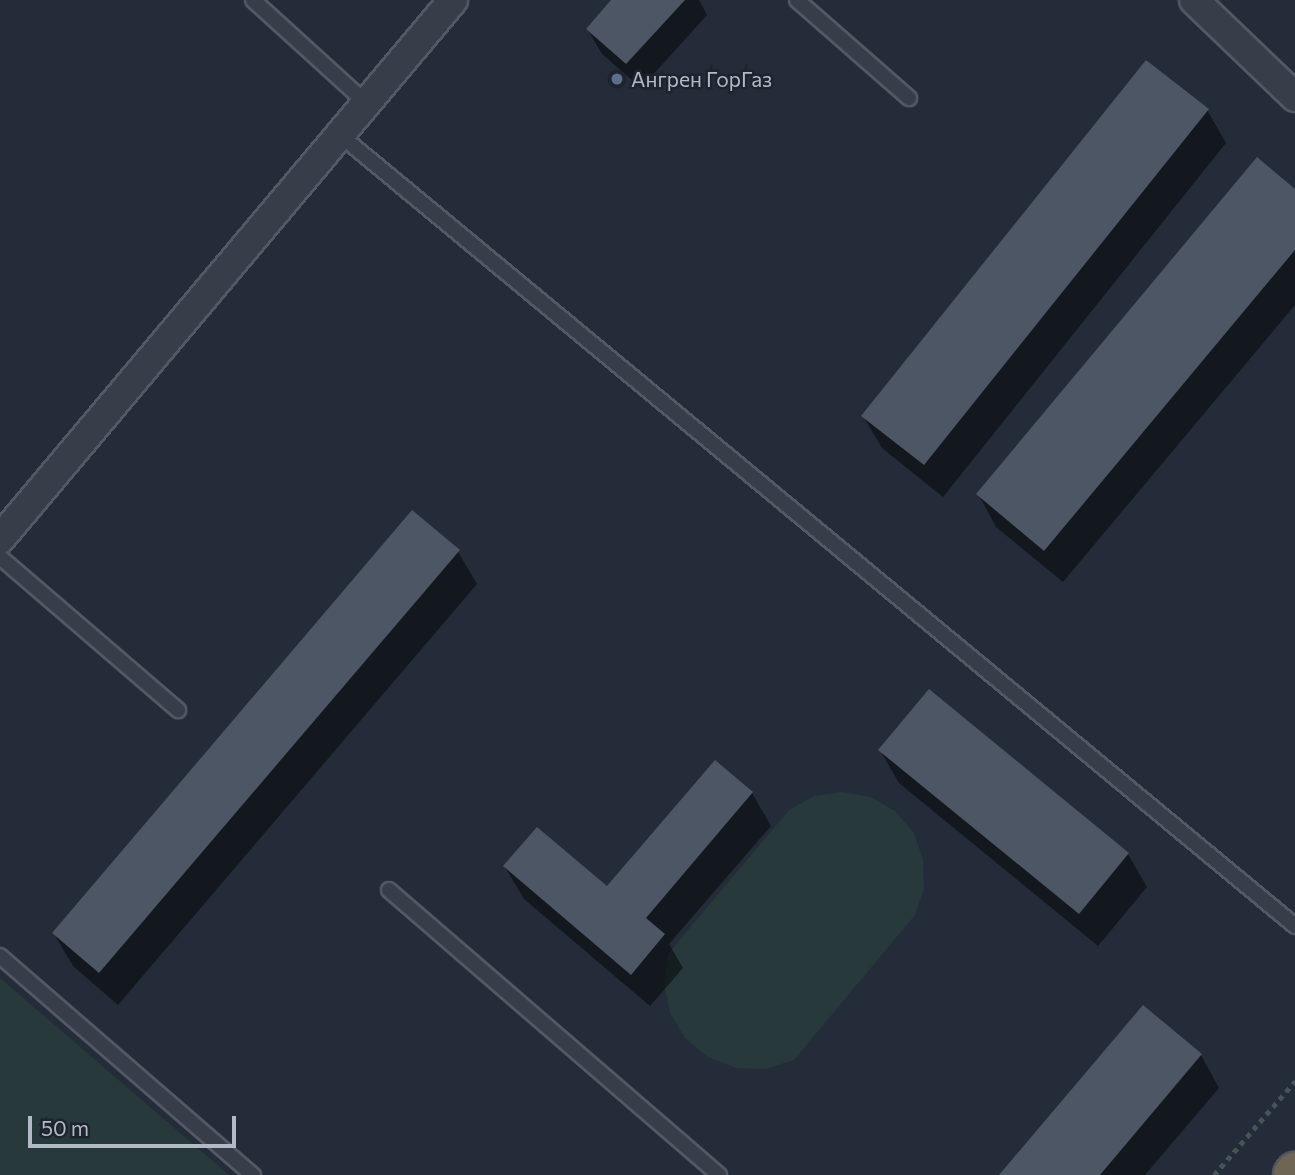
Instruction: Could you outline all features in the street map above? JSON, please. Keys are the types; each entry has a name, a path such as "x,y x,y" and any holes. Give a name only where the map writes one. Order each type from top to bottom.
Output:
{"street":[{"path":"0,539 453,0"},
{"path":"1194,0 1295,97"}],"lane":[{"path":"253,0 366,103"},
{"path":"797,0 909,97"},
{"path":"340,135 1295,926"},
{"path":"0,557 178,710"},
{"path":"389,890 719,1175"},
{"path":"0,956 253,1175"}],"path":[{"path":"1214,1175 1295,1081"}],"shaded area":[{"path":"842,792 871,797 895,811 914,833 923,860 924,888 915,915 794,1060 765,1069 736,1068 708,1057 685,1038 670,1013 664,984 668,954 789,810 814,796"},
{"path":"0,978 229,1175 0,1175"}],"building":[{"path":"611,0 685,0 626,64 586,29"},
{"path":"1146,60 1209,109 924,465 861,416"},
{"path":"1257,157 1295,189 1295,250 1044,551 976,494"},
{"path":"412,510 460,550 99,973 52,933"},
{"path":"929,689 1129,853 1079,914 878,750"},
{"path":"715,760 753,792 646,918 665,934 631,975 503,866 537,827 607,886"},
{"path":"1143,1005 1202,1054 1100,1175 999,1175"}],"place":[{"name":"Ангрен ГорГаз","path":"617,79"}]}
